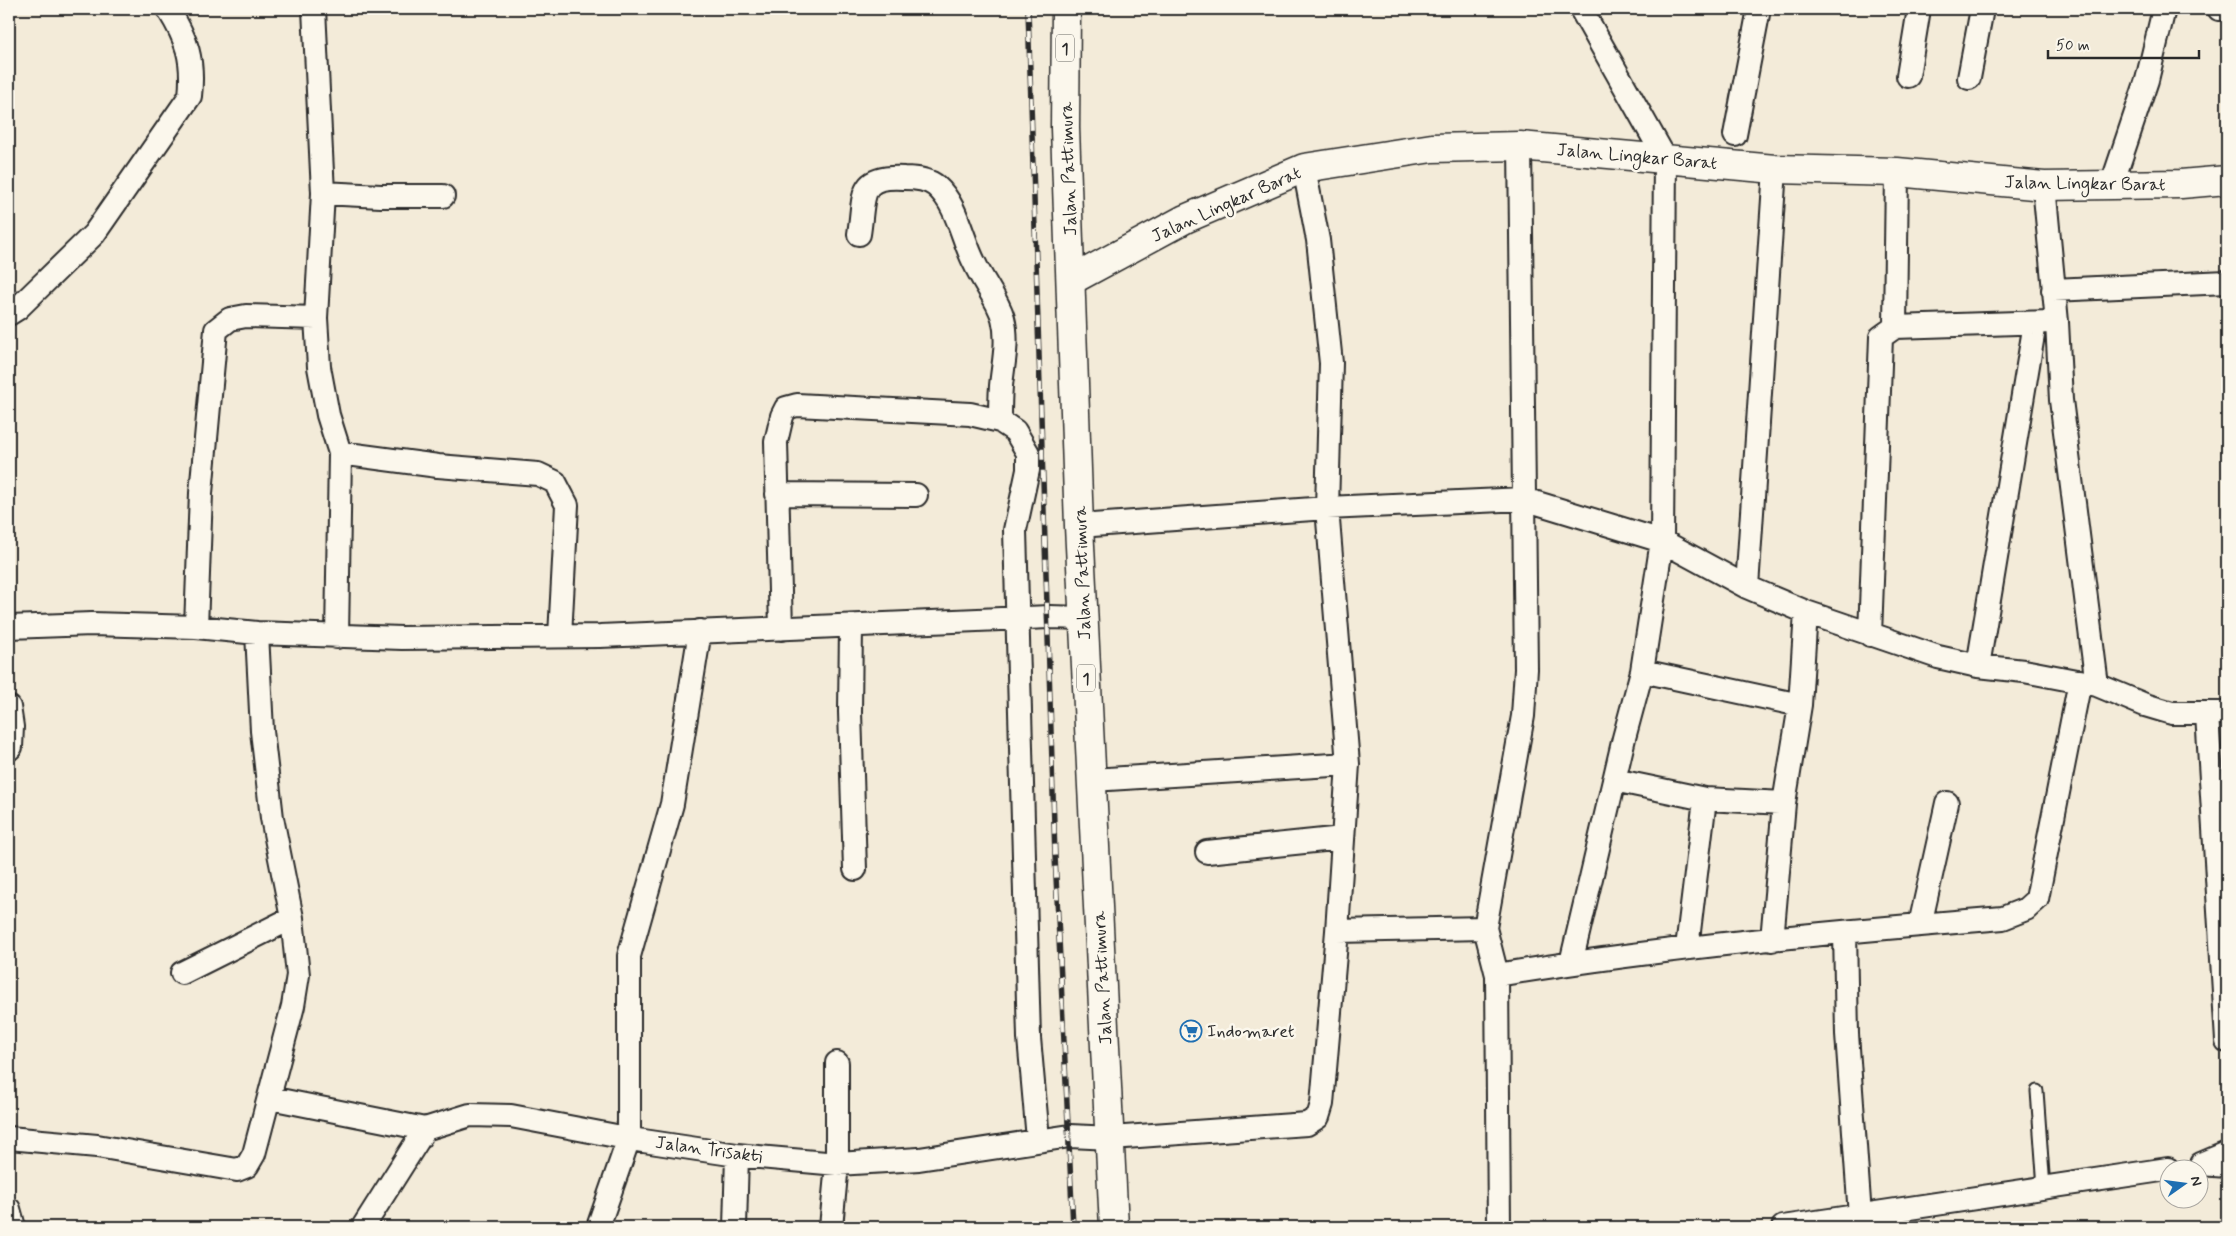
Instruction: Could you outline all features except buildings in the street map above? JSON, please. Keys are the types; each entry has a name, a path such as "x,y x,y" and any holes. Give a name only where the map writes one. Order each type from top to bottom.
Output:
{"main road":[{"name":"Jalan Pattimura","path":"1066,9 1065,128 1072,280 1079,526 1114,1227"},
{"name":"Jalan Lingkar Barat","path":"1072,280 1186,219 1304,168 1432,148 1520,146 1775,169 1898,172 2044,186 2115,176 2181,184 2227,180"}],"street":[{"path":"9,314 17,309 94,234 190,96 192,75 190,54 168,9"},
{"path":"314,9 324,193 316,318 319,368 328,415 340,453 337,637"},
{"path":"1571,962 1642,671 1662,541 1665,158 1581,9"},
{"path":"1735,135 1759,9"},
{"path":"1908,76 1919,9"},
{"path":"1969,78 1982,9"},
{"path":"2115,176 2126,139 2148,80 2164,9"},
{"path":"2219,9 2227,9"},
{"path":"1499,1227 1497,975 1485,928 1523,716 1526,668 1520,146"},
{"path":"1304,168 1318,240 1331,363 1327,508 1348,764 1337,931 1485,928"},
{"path":"1747,587 1775,169"},
{"path":"1895,327 1898,172"},
{"path":"859,234 865,196 870,183 876,179 887,177 919,179 936,185 951,206 974,263 1003,316 1006,334 1000,387 1000,421"},
{"path":"1978,666 2053,290 2044,186"},
{"path":"324,193 381,196 443,196"},
{"path":"2053,290 2227,282"},
{"path":"196,627 200,493 216,330 230,319 246,316 316,318"},
{"path":"1870,634 1881,338 1895,327 2046,322"},
{"path":"1497,975 1571,962 1687,948 2003,918 2026,909 2037,899 2088,683 2061,400 2046,322"},
{"path":"781,630 776,442 782,416 786,408 797,406 970,414 1000,421 1016,431 1028,453 1028,470 1015,530 1024,790 1029,1038 1038,1139"},
{"path":"340,453 438,466 538,474 556,482 567,505 560,636"},
{"path":"777,494 916,495"},
{"path":"1079,526 1327,508 1524,499 1662,541 1747,587 1806,612 1938,657 1978,666 2024,671 2088,683 2145,705 2172,713 2217,714 2227,1041"},
{"path":"1772,940 1784,803 1800,705 1806,612"},
{"path":"9,627 92,624 196,627 257,633 337,637 560,636 668,634 700,631 781,630 1017,619 1084,618"},
{"path":"850,626 850,712 855,869"},
{"path":"598,1227 629,1138 629,956 672,804 700,631"},
{"path":"9,1139 97,1146 237,1170 247,1166 254,1154 293,1006 298,975 297,948 272,818 262,731 257,633"},
{"path":"1642,671 1800,705"},
{"path":"9,707 12,727 12,747 9,749"},
{"path":"1092,780 1348,764"},
{"path":"1614,780 1705,799 1784,803"},
{"path":"1687,948 1705,799"},
{"path":"1920,925 1947,803"},
{"path":"1207,852 1343,838"},
{"path":"182,973 292,922"},
{"name":"Jalan Trisakti","path":"412,1126 470,1115 511,1116 629,1138 737,1155 837,1164 919,1159 1038,1139 1070,1136 1111,1138 1306,1124 1318,1117 1322,1104 1337,931"},
{"path":"1845,932 1847,1034 1860,1216"},
{"path":"831,1227 837,1164 837,1062"},
{"path":"270,1098 412,1126 363,1227"},
{"path":"2208,1161 2227,1153"},
{"path":"735,1227 737,1155"},
{"path":"2208,1165 2227,1166"},
{"path":"1783,1227 2158,1171"},
{"path":"9,1209 14,1227"}],"lane":[{"path":"2037,1091 2044,1188"}],"railway":[{"path":"1028,9 1055,856 1073,1227"}],"place":[{"name":"Indomaret","path":"1191,1031"}]}
